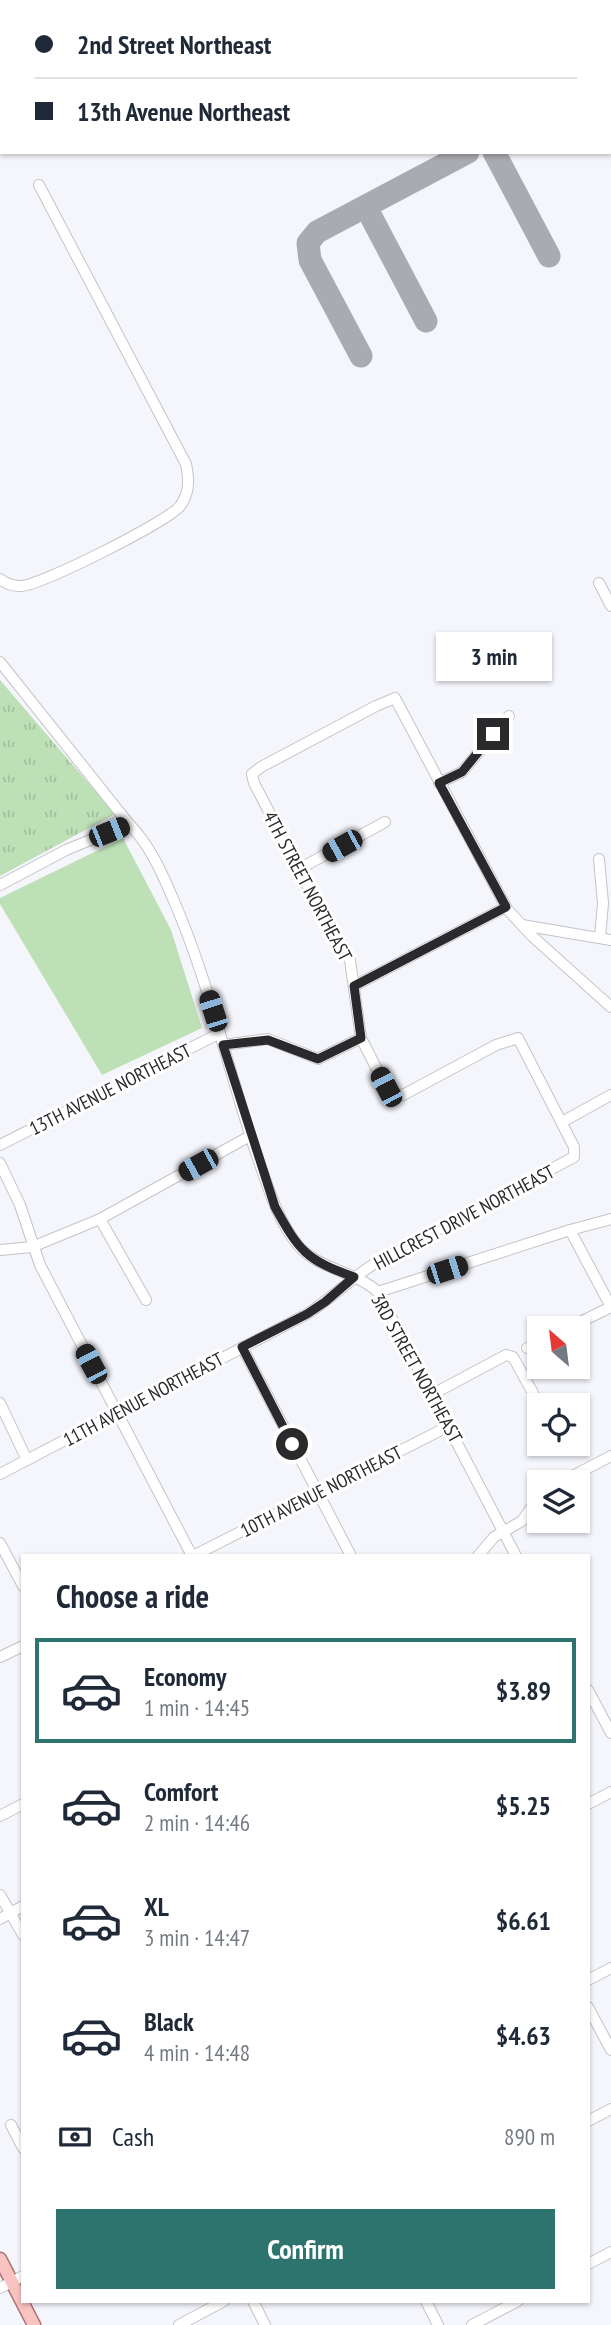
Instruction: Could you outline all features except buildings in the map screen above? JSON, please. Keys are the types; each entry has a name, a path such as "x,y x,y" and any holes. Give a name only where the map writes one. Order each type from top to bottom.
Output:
{"main road":[{"path":"0,2259 21,2301"},
{"path":"22,2303 34,2325"}],"street":[{"path":"0,579 21,586 39,582 171,516 187,494 189,481 186,464 39,185"},
{"path":"599,583 611,606"},
{"name":"3RD STREET NORTHEAST","path":"0,662 143,838 186,928 250,1136 275,1207 293,1240 314,1260 369,1283 378,1292 515,1554"},
{"name":"4TH STREET NORTHEAST","path":"439,783 395,698 252,774 254,783 299,869 350,960 361,1038 392,1094 403,1095 496,1045 518,1038 562,1122"},
{"path":"509,716 462,772 439,783 506,907 611,1007"},
{"path":"299,869 385,822"},
{"path":"0,885 66,850 129,824"},
{"path":"522,925 606,939 599,859"},
{"path":"354,986 506,907"},
{"name":"13TH AVENUE NORTHEAST","path":"0,1145 220,1033"},
{"path":"223,1045 268,1040 318,1059 361,1038"},
{"path":"562,1122 611,1095"},
{"name":"HILLCREST DRIVE NORTHEAST","path":"354,1277 574,1157 574,1147 562,1122"},
{"path":"0,1250 32,1247 100,1219 250,1136"},
{"path":"0,1163 13,1188 40,1265 191,1554"},
{"path":"100,1219 146,1300"},
{"path":"378,1292 611,1219"},
{"path":"570,1230 611,1307 590,1317"},
{"name":"11TH AVENUE NORTHEAST","path":"0,1474 307,1314 354,1277"},
{"path":"242,1347 350,1554"},
{"path":"433,1394 506,1355 513,1357 533,1393"},
{"path":"0,1403 27,1460"},
{"name":"10TH AVENUE NORTHEAST","path":"196,1554 449,1426"},
{"path":"584,1470 611,1456"},
{"path":"480,1554 490,1540 522,1521 527,1514"},
{"path":"0,1543 21,1582"},
{"path":"0,1657 21,1647"},
{"path":"590,1694 611,1733"},
{"path":"590,1803 611,1792"},
{"path":"0,1816 21,1805"},
{"path":"0,1895 5,1916 21,1933"},
{"path":"5,1916 21,1907"},
{"path":"590,1979 611,1968"},
{"path":"590,2011 611,2050"},
{"path":"590,2121 611,2109"},
{"path":"10,2125 21,2144"},
{"path":"590,2263 611,2252"},
{"path":"179,2325 220,2303"},
{"path":"254,2303 265,2325"},
{"path":"427,2303 438,2325"},
{"path":"472,2325 514,2303"}],"green space":[{"path":"0,680 115,814 0,876"},
{"path":"123,838 171,930 202,1028 102,1075 0,904 0,898"}],"taxiway":[{"path":"361,356 310,260 308,243 317,232 464,154"},
{"path":"495,154 549,256"},
{"path":"366,207 426,321"}],"route":[{"path":"292,1444 242,1347 307,1314 354,1277 314,1260 293,1240 275,1207 250,1136 223,1045 268,1040 318,1059 361,1038 354,986 506,907 439,783 462,772 493,734"}]}
